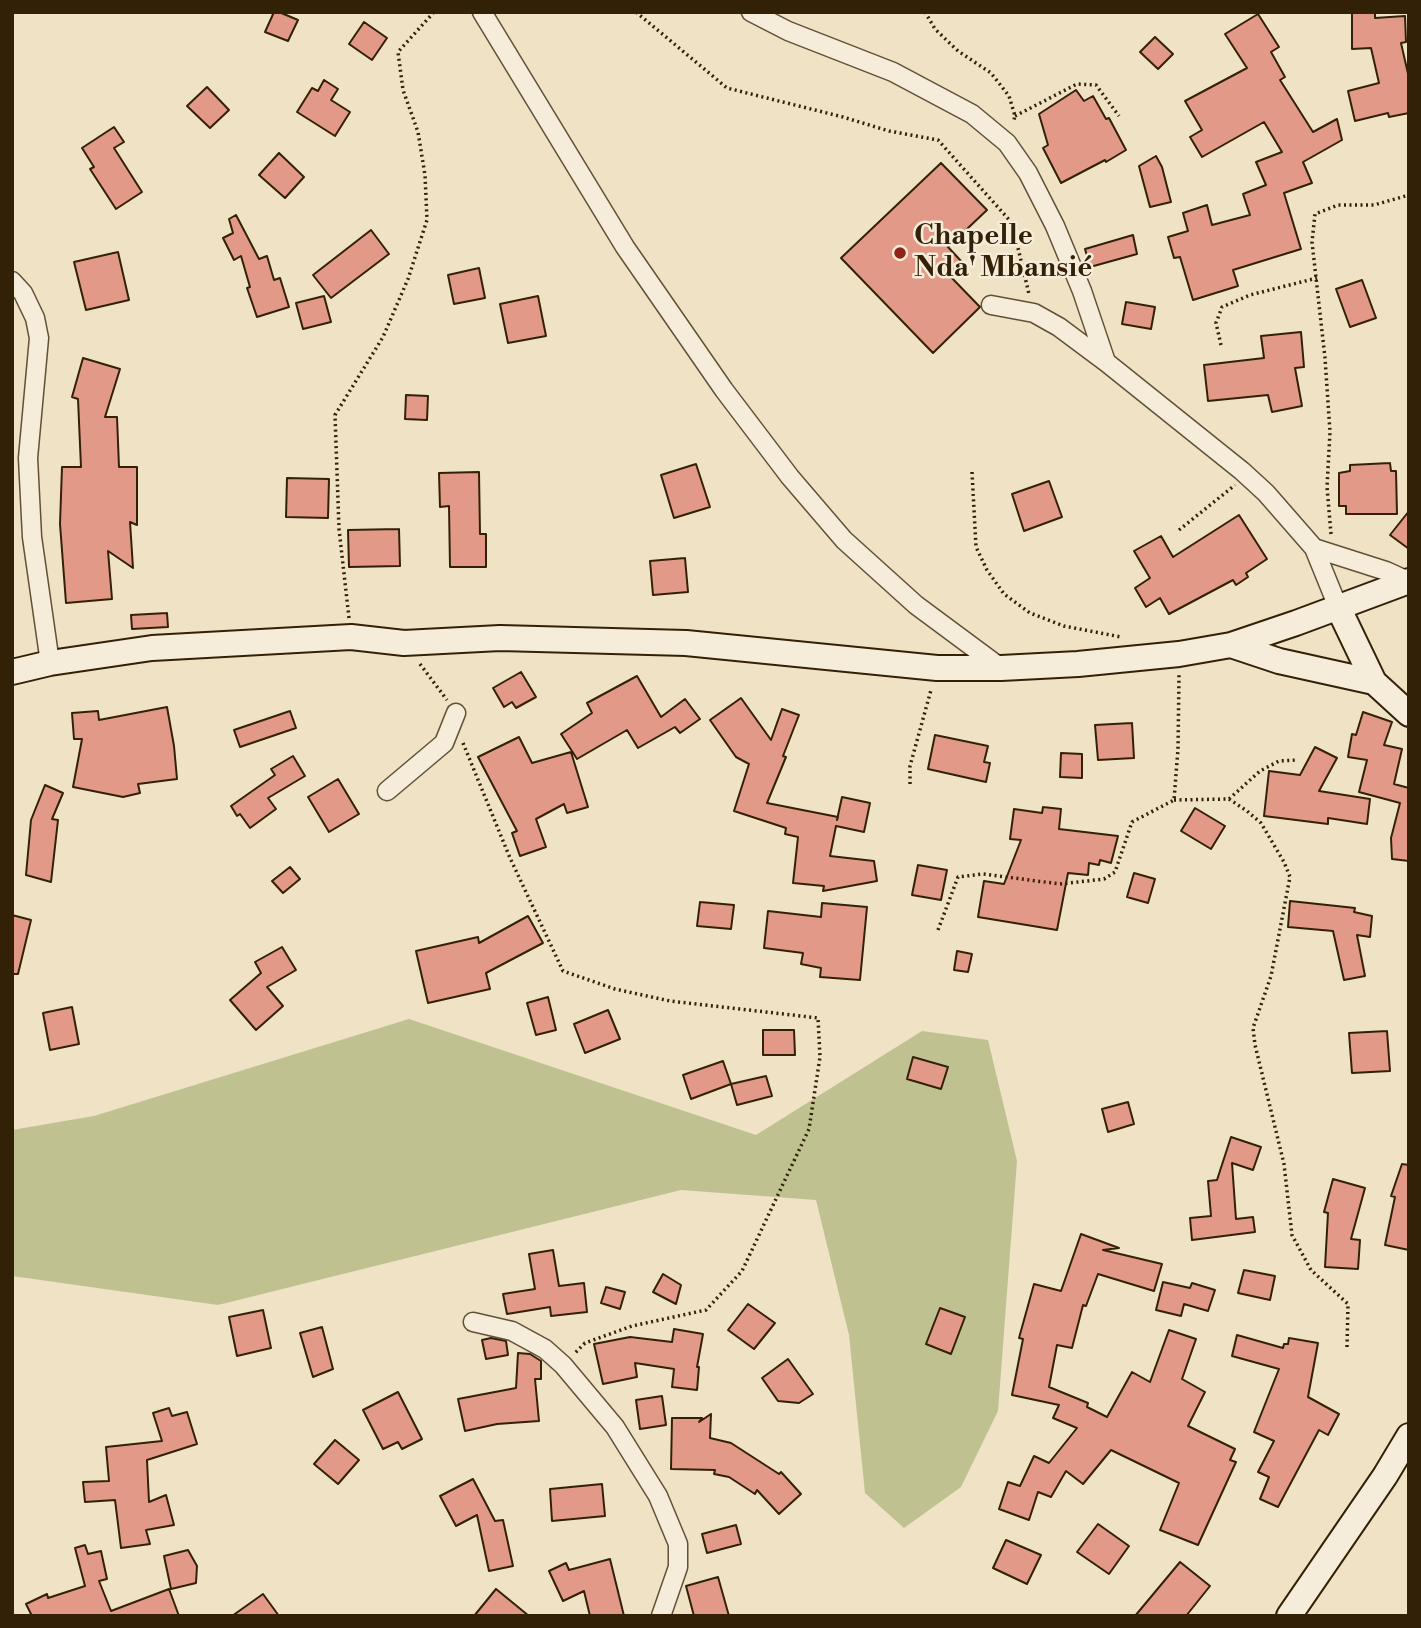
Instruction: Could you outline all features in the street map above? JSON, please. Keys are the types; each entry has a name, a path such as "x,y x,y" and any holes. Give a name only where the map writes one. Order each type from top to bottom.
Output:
{"main road":[{"path":"12,671 152,648 351,637 404,643 500,638 686,643 937,668 1002,668 1178,654 1231,645 1408,581"},
{"path":"1338,607 1374,682 1409,714"},
{"path":"1231,645 1279,662 1374,682"},
{"path":"1290,1616 1409,1436"}],"street":[{"path":"482,12 625,247 724,390 790,477 844,540 916,606 1002,668"},
{"path":"751,12 788,31 893,72 972,114 1007,143 1028,173 1055,226 1082,291 1106,362"},
{"path":"12,281 23,293 35,318 39,338 28,458 32,537 50,663"},
{"path":"991,305 1034,313 1059,327 1242,471 1266,493 1314,548 1338,607"},
{"path":"1314,548 1332,552 1408,581"},
{"path":"387,791 444,743 456,713"},
{"path":"473,1322 512,1331 545,1349 563,1365 615,1427 658,1496 678,1544 678,1567 661,1616"}],"path":[{"path":"351,637 339,529 335,415 383,337 408,279 427,220 424,164 418,132 403,90 398,52 434,12"},
{"path":"636,12 727,88 889,131 938,140 1012,223 1034,313"},
{"path":"925,12 935,29 958,51 991,73 1009,96 1015,116 1007,143"},
{"path":"1015,116 1077,84 1096,85 1119,116"},
{"path":"1332,552 1328,487 1330,432 1322,317 1312,242 1315,214 1338,205 1374,205 1409,195"},
{"path":"1221,345 1216,323 1222,307 1250,295 1317,278"},
{"path":"1179,530 1237,484 1242,471"},
{"path":"972,472 976,547 987,570 1004,594 1030,613 1064,626 1132,639"},
{"path":"404,643 456,713 460,734 505,845 563,971 615,989 670,1000 818,1018 820,1057 809,1129 742,1271 706,1310 632,1326 586,1343 563,1365"},
{"path":"1174,800 1180,697 1178,654"},
{"path":"910,783 910,766 937,668"},
{"path":"1228,799 1261,771 1279,761 1297,760"},
{"path":"938,930 958,877 983,874 1060,884 1104,879 1115,872 1132,822 1174,800 1228,799 1261,823 1290,877 1271,976 1253,1028 1255,1045 1284,1164 1292,1235 1311,1270 1348,1304 1347,1347"}],"green space":[{"path":"409,1019 756,1135 922,1031 988,1040 1017,1161 998,1411 961,1487 904,1528 865,1493 849,1335 816,1200 681,1190 218,1305 12,1276 12,1130 94,1116"}],"building":[{"path":"274,12 298,20 288,41 265,32"},
{"path":"1352,12 1375,12 1375,18 1405,16 1406,42 1401,43 1409,78 1409,113 1389,117 1388,113 1355,121 1348,91 1379,83 1371,48 1352,49"},
{"path":"1258,14 1279,47 1271,52 1285,77 1280,80 1313,132 1337,119 1342,140 1303,162 1312,183 1284,193 1301,249 1233,270 1238,286 1193,300 1180,257 1174,258 1168,237 1188,231 1183,213 1207,205 1212,225 1250,215 1243,194 1266,185 1256,162 1282,152 1264,122 1202,157 1190,137 1202,130 1185,101 1247,68 1225,34"},
{"path":"364,22 387,38 372,60 349,44"},
{"path":"1155,37 1173,54 1158,69 1140,52"},
{"path":"324,80 338,89 331,100 350,112 335,136 297,112 312,88 318,91"},
{"path":"207,87 229,110 210,128 187,106"},
{"path":"1076,90 1084,101 1093,96 1106,119 1109,118 1126,150 1061,183 1043,148 1048,145 1039,114"},
{"path":"114,127 124,142 114,148 142,192 116,209 90,169 94,167 82,148"},
{"path":"279,153 304,177 285,198 259,175"},
{"path":"1156,156 1162,167 1171,202 1150,207 1139,166"},
{"name":"Chapelle Nda' Mbansié","path":"941,163 987,210 948,247 961,261 948,274 980,307 933,353 841,258"},
{"path":"236,215 259,259 267,256 274,280 280,278 289,307 257,317 247,288 250,287 241,256 234,260 223,238 233,233 229,219"},
{"path":"371,230 389,254 331,298 313,275"},
{"path":"1133,235 1137,254 1090,267 1085,249"},
{"path":"118,252 129,300 86,310 74,262"},
{"path":"479,268 485,298 454,304 448,275"},
{"path":"1362,280 1376,318 1350,327 1336,289"},
{"path":"324,296 331,322 303,329 296,303"},
{"path":"538,296 546,336 508,343 500,304"},
{"path":"1126,302 1155,307 1151,329 1122,324"},
{"path":"1301,332 1304,367 1295,368 1302,406 1272,412 1268,395 1208,401 1204,365 1264,358 1261,336"},
{"path":"83,358 120,369 105,417 117,417 119,467 137,467 137,525 130,522 133,568 108,551 112,599 66,603 60,524 62,467 81,467 78,399 72,397"},
{"path":"406,395 428,396 427,420 405,419"},
{"path":"1390,463 1391,471 1396,471 1397,514 1346,514 1346,506 1339,506 1339,473 1350,471 1350,465"},
{"path":"696,464 710,507 674,518 661,475"},
{"path":"479,472 480,534 486,534 486,567 450,567 449,506 440,507 439,473"},
{"path":"287,478 329,479 328,518 286,517"},
{"path":"1049,481 1062,517 1024,531 1012,494"},
{"path":"1409,511 1409,549 1390,535"},
{"path":"1239,515 1267,559 1246,573 1248,577 1236,585 1233,580 1169,614 1160,598 1146,607 1135,588 1150,578 1134,551 1161,536 1173,557"},
{"path":"399,529 400,566 349,567 348,530"},
{"path":"685,558 688,592 653,595 650,561"},
{"path":"167,613 168,627 132,629 131,615"},
{"path":"521,672 536,697 516,708 512,702 504,707 493,688"},
{"path":"637,676 661,717 685,699 700,719 680,733 675,727 638,748 627,730 577,759 561,734 592,713 587,703"},
{"path":"741,698 771,740 782,709 799,715 783,756 786,757 767,803 838,817 842,797 870,803 864,832 836,826 830,856 874,861 877,881 823,891 824,886 793,883 798,837 785,834 786,828 734,811 749,764 736,757 710,720"},
{"path":"167,707 177,779 138,784 140,793 123,797 73,787 82,739 74,739 72,713 98,711 99,720"},
{"path":"290,711 296,728 240,747 234,730"},
{"path":"1363,712 1392,722 1384,745 1402,749 1394,784 1409,788 1409,861 1392,859 1391,838 1400,803 1359,792 1367,760 1348,757 1352,734 1356,735"},
{"path":"1132,723 1134,758 1098,760 1095,725"},
{"path":"935,735 988,746 984,762 990,763 986,782 928,769"},
{"path":"519,737 532,763 571,752 588,807 567,813 564,804 536,819 546,847 520,856 512,833 517,831 478,757"},
{"path":"1315,747 1337,758 1319,791 1370,799 1367,824 1328,818 1328,824 1264,816 1269,771 1300,775"},
{"path":"1061,753 1082,754 1082,778 1060,777"},
{"path":"293,756 305,776 268,798 276,809 250,828 231,806 275,775 271,769"},
{"path":"338,779 359,814 329,832 308,797"},
{"path":"45,785 63,793 52,819 58,820 51,882 26,875 31,820"},
{"path":"1043,807 1061,809 1059,829 1118,836 1111,863 1100,860 1099,865 1089,863 1088,875 1068,873 1057,930 978,917 984,881 1004,884 1021,840 1010,839 1014,809 1042,813"},
{"path":"1195,808 1225,826 1211,849 1181,831"},
{"path":"918,865 947,870 941,900 912,895"},
{"path":"290,867 300,879 283,893 272,881"},
{"path":"1134,873 1155,879 1148,903 1127,897"},
{"path":"1290,901 1355,908 1354,912 1372,916 1370,937 1357,935 1365,976 1344,980 1333,931 1288,927"},
{"path":"700,902 734,905 731,929 697,926"},
{"path":"822,903 867,907 860,980 820,977 821,968 801,964 803,953 764,948 768,911 821,917"},
{"path":"12,915 31,920 18,974 12,974"},
{"path":"528,916 543,943 486,973 490,989 428,1003 416,951 478,937 479,943"},
{"path":"282,947 296,970 267,987 283,1006 256,1030 230,1000 261,973 255,962"},
{"path":"957,951 972,954 968,972 954,970"},
{"path":"548,997 556,1030 536,1035 527,1003"},
{"path":"72,1007 79,1044 50,1050 43,1013"},
{"path":"608,1010 620,1039 585,1053 574,1024"},
{"path":"763,1030 794,1030 795,1055 763,1055"},
{"path":"1387,1031 1390,1071 1352,1073 1349,1033"},
{"path":"913,1057 948,1067 941,1089 907,1079"},
{"path":"723,1061 731,1084 691,1099 683,1075"},
{"path":"766,1076 772,1096 737,1105 731,1084"},
{"path":"1128,1102 1134,1124 1108,1132 1102,1109"},
{"path":"1231,1137 1261,1147 1253,1170 1232,1163 1236,1219 1253,1217 1255,1232 1192,1240 1190,1218 1211,1216 1208,1181 1217,1180"},
{"path":"1402,1164 1409,1165 1409,1250 1385,1245 1395,1197 1391,1196"},
{"path":"1333,1179 1365,1188 1351,1239 1360,1240 1358,1269 1325,1267 1328,1213 1324,1212"},
{"path":"1081,1234 1119,1248 1103,1250 1162,1264 1154,1291 1098,1274 1086,1306 1083,1305 1072,1348 1057,1345 1049,1387 1088,1403 1087,1407 1107,1417 1132,1372 1150,1382 1169,1330 1196,1339 1182,1379 1205,1392 1188,1426 1235,1449 1230,1460 1236,1462 1198,1545 1160,1530 1179,1483 1111,1450 1083,1484 1066,1471 1051,1497 1038,1492 1029,1520 999,1509 1008,1482 1020,1486 1034,1456 1049,1463 1077,1428 1053,1418 1059,1405 1012,1395 1023,1339 1019,1338 1034,1284 1061,1291"},
{"path":"553,1250 559,1286 584,1283 587,1312 551,1316 550,1307 507,1314 503,1294 535,1289 529,1254"},
{"path":"1244,1270 1275,1276 1270,1300 1238,1293"},
{"path":"663,1274 681,1285 676,1304 653,1292"},
{"path":"1163,1282 1190,1288 1192,1283 1215,1290 1208,1311 1184,1304 1181,1316 1156,1310"},
{"path":"606,1287 625,1292 620,1309 601,1303"},
{"path":"748,1304 775,1323 754,1349 728,1330"},
{"path":"940,1308 965,1317 951,1354 926,1344"},
{"path":"263,1310 271,1348 237,1356 229,1317"},
{"path":"322,1327 333,1369 313,1377 300,1333"},
{"path":"674,1329 703,1334 697,1367 697,1390 672,1387 674,1369 635,1363 637,1377 603,1384 594,1344 630,1337 672,1342"},
{"path":"1237,1335 1283,1348 1284,1344 1288,1344 1289,1338 1318,1343 1308,1397 1339,1414 1328,1435 1319,1430 1278,1507 1260,1499 1269,1477 1258,1472 1274,1441 1254,1432 1279,1369 1232,1356"},
{"path":"491,1338 506,1341 508,1355 486,1359 482,1340"},
{"path":"518,1353 530,1354 541,1361 541,1379 535,1379 539,1421 497,1424 465,1431 458,1399 516,1388"},
{"path":"788,1359 813,1394 799,1403 778,1401 762,1378"},
{"path":"398,1392 422,1439 402,1449 398,1442 383,1449 363,1410"},
{"path":"662,1396 666,1425 640,1429 636,1400"},
{"path":"169,1408 172,1416 187,1412 197,1444 147,1460 149,1502 166,1495 174,1525 146,1530 150,1544 121,1548 115,1500 85,1502 83,1482 109,1481 106,1447 162,1441 153,1413"},
{"path":"711,1414 710,1438 731,1443 779,1474 781,1472 801,1494 779,1514 757,1490 755,1494 729,1477 714,1474 715,1470 671,1469 672,1418 702,1418 699,1422"},
{"path":"335,1440 359,1460 338,1484 314,1464"},
{"path":"473,1479 495,1521 503,1520 513,1566 489,1571 477,1515 456,1526 440,1496"},
{"path":"602,1484 605,1516 552,1521 550,1489"},
{"path":"1098,1524 1129,1546 1109,1574 1077,1552"},
{"path":"736,1525 741,1544 707,1553 702,1534"},
{"path":"1006,1540 1041,1555 1027,1584 993,1568"},
{"path":"85,1545 88,1554 101,1551 107,1579 99,1581 111,1611 169,1589 179,1616 32,1616 26,1604 47,1594 48,1598 85,1586 75,1548"},
{"path":"188,1550 197,1566 196,1583 171,1589 164,1556"},
{"path":"610,1559 624,1616 590,1616 584,1591 563,1601 549,1571 566,1563 569,1570"},
{"path":"1180,1562 1210,1586 1186,1616 1135,1616"},
{"path":"718,1577 729,1616 694,1616 686,1586"},
{"path":"496,1589 529,1616 474,1616"},
{"path":"263,1594 279,1616 232,1616"}],"place":[{"name":"Chapelle Nda' Mbansié","path":"900,253"}]}
